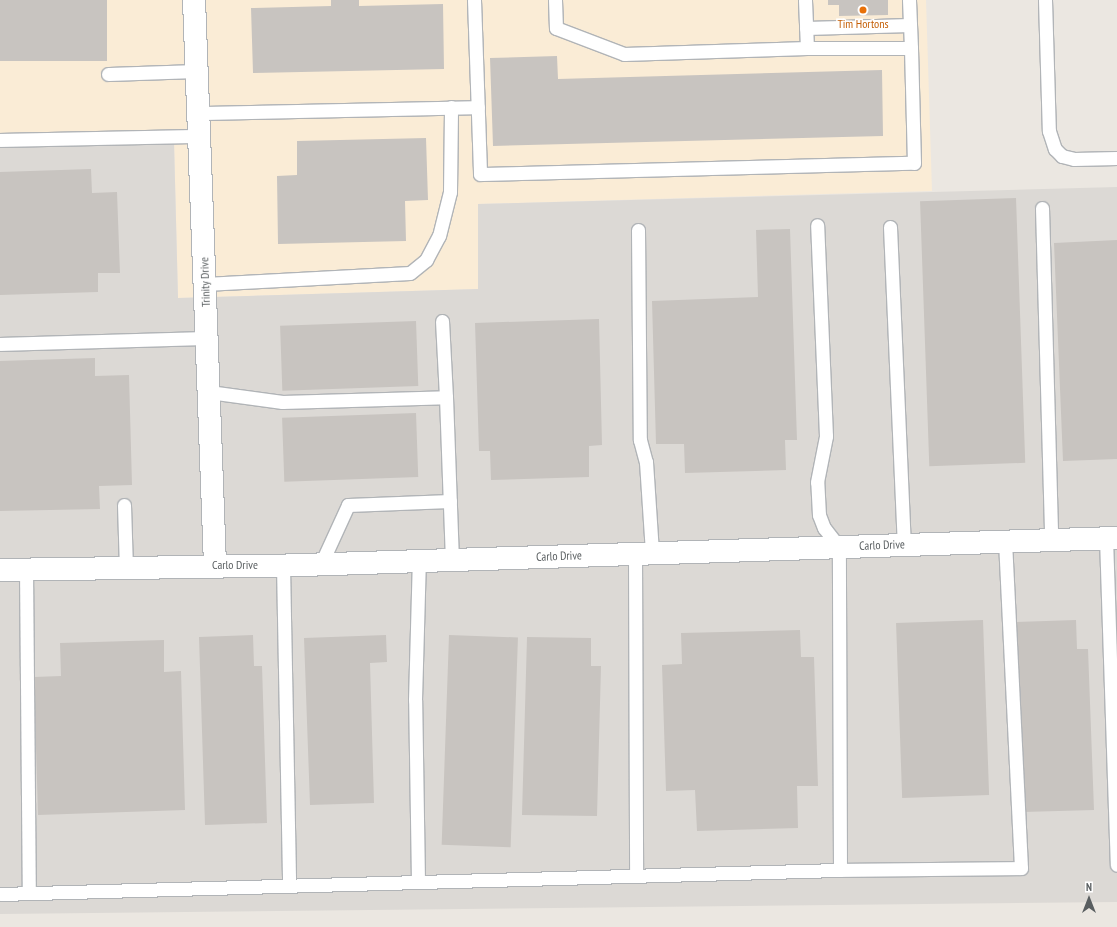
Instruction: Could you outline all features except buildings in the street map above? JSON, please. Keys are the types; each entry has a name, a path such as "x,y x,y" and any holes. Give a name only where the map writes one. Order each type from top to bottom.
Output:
{"street":[{"name":"Trinity Drive","path":"194,0 215,565"},
{"name":"Carlo Drive","path":"0,570 321,564 1111,538"}],"lane":[{"path":"474,0 480,174 914,163 909,0"},
{"path":"555,0 556,28 624,54 807,48 911,48"},
{"path":"805,0 807,48"},
{"path":"1045,0 1049,131 1055,149 1062,156 1074,159 1117,158"},
{"path":"806,28 910,25"},
{"path":"108,74 197,71"},
{"path":"205,284 410,273 426,260 439,236 450,192 450,107"},
{"path":"198,112 478,107"},
{"path":"0,140 199,136"},
{"path":"1042,208 1051,540"},
{"path":"817,225 826,436 817,482 819,515 824,528 839,547 840,870"},
{"path":"890,227 904,544"},
{"path":"636,876 646,462 640,440 638,230"},
{"path":"442,321 452,560"},
{"path":"0,344 207,338"},
{"path":"209,392 282,402 446,397"},
{"path":"321,564 348,505 450,501"},
{"path":"124,505 126,567"},
{"path":"1111,538 1117,865"},
{"path":"0,894 840,870 1021,868 1005,541"},
{"path":"418,882 415,700 419,561"},
{"path":"283,564 289,886"},
{"path":"26,569 29,893"}],"shaded area":[{"path":"0,0 926,0 932,191 478,204 479,289 178,298 174,142 0,148"},
{"path":"174,142 178,298 478,289 478,204 1117,187 1117,902 0,914 0,148"}],"place":[{"name":"Tim Hortons","path":"863,10"}]}
